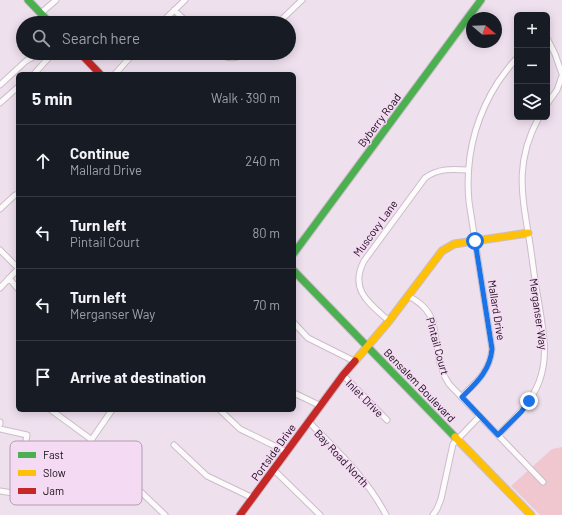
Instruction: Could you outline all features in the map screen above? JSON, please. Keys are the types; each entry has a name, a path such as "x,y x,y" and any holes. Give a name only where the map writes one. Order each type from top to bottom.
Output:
{"street":[{"path":"28,0 44,16"},
{"path":"41,13 56,0"},
{"path":"168,16 185,0"},
{"path":"285,16 302,0"},
{"name":"Byberry Road","path":"296,250 481,0"},
{"path":"174,10 180,16"},
{"path":"550,44 556,54 562,75 557,90 550,100"},
{"path":"0,85 28,60"},
{"path":"36,72 47,60"},
{"path":"87,60 98,72"},
{"path":"117,72 128,60"},
{"name":"Mallard Drive","path":"462,397 485,372 490,362 492,349 469,202 468,170 473,137 481,114 491,93 514,61"},
{"path":"0,103 16,89"},
{"name":"Merganser Way","path":"498,435 521,412 529,401 539,382 544,365 544,337 521,185 522,162 527,144 538,120"},
{"name":"Muscovy Lane","path":"389,321 367,301 361,292 358,276 362,266 425,178 434,172 442,170 468,170"},
{"path":"0,209 16,195"},
{"path":"367,346 389,321 442,251 454,244 528,233"},
{"path":"0,250 16,267"},
{"path":"0,288 16,271"},
{"name":"Bensalem Boulevard","path":"296,273 531,515"},
{"path":"9,278 16,287"},
{"name":"Pintail Court","path":"408,296 423,306 431,316 441,370 449,384 498,435"},
{"name":"Inlet Drive","path":"296,325 308,338 354,361"},
{"name":"Portside Drive","path":"240,515 343,375 367,346"},
{"name":"Inlet Drive","path":"343,375 387,420"},
{"path":"296,394 321,406"},
{"path":"54,412 92,440 111,412"},
{"path":"222,412 240,429 287,452"},
{"path":"433,515 441,499 453,444 480,416"},
{"name":"Bay Road North","path":"309,422 360,475 377,498 386,515"},
{"path":"0,429 27,435 26,441"},
{"path":"498,435 543,482"},
{"path":"174,445 206,476 253,498"},
{"path":"274,470 320,515"},
{"path":"0,491 10,493"},
{"path":"142,493 165,515"}],"shaded area":[{"path":"562,447 562,515 540,515 511,486 552,449"}],"traffic: fast":[{"path":"28,0 43,16"},
{"path":"296,250 481,0"},
{"path":"296,273 455,437"}],"traffic: slow":[{"path":"355,361 389,321 442,251 454,244 528,233"},
{"path":"455,437 531,515"}],"traffic: jam":[{"path":"87,60 98,72"},
{"path":"240,515 343,375 355,361"}],"route":[{"path":"475,241 492,355 485,372 462,397 498,435 521,412 529,401"}]}
